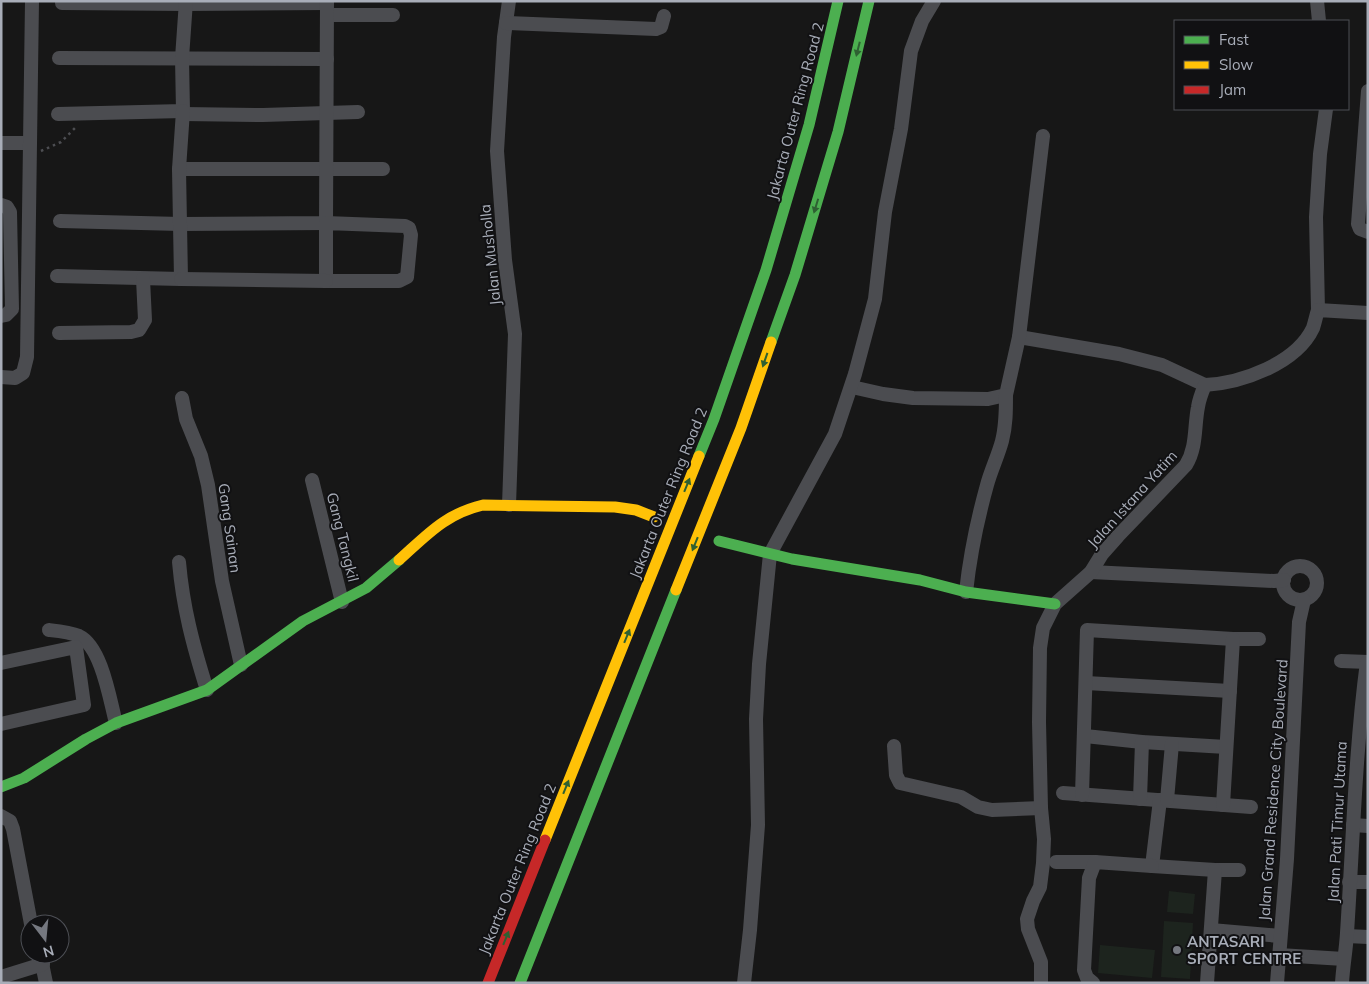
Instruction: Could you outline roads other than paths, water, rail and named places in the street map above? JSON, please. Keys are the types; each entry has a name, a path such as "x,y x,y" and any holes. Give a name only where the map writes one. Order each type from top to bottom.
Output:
{"main road":[{"name":"Jakarta Outer Ring Road 2","path":"488,983 714,420 766,270 807,134 838,1"},
{"path":"520,983 747,410 795,275 838,132 869,1"},
{"path":"1,787 24,778 86,739 116,723 207,690 304,621 366,588 438,524 466,509 482,505 616,507 636,510 654,517"},
{"path":"719,542 770,554 920,580 966,592 1055,604"}],"street":[{"path":"1,377 15,378 23,373 27,357 32,1"},
{"name":"Jalan Musholla","path":"509,1 498,151 505,260 515,334 509,505"},
{"path":"744,983 758,825 757,710 760,654 770,554 835,434 852,387 876,299 885,212 901,129 911,51 922,21 934,1"},
{"path":"1317,1 1319,20"},
{"path":"62,3 186,3 327,7 393,15"},
{"path":"181,279 179,168 183,113 182,58 186,3"},
{"path":"326,281 327,7"},
{"path":"506,23 656,29 661,27 664,16"},
{"path":"59,58 327,60"},
{"path":"1368,93 1358,224 1360,228 1368,232"},
{"path":"1019,337 1119,354 1162,365 1204,385 1220,384 1254,375 1293,353 1312,329 1318,310 1316,217 1320,154 1326,110"},
{"path":"58,114 327,114 358,112"},
{"path":"966,592 969,560 977,522 990,474 1002,442 1006,421 1006,395 1019,337 1043,136"},
{"path":"1,143 30,150"},
{"path":"179,168 383,169"},
{"path":"1,205 7,207 10,212 6,262 12,309 6,316 1,316"},
{"path":"57,276 143,279 399,281 408,275 411,235 409,228 405,226 326,223 181,224 60,221"},
{"path":"59,333 131,332 139,330 145,320 143,279"},
{"path":"1318,310 1368,312"},
{"name":"Jalan Istana Yatim","path":"1055,604 1090,572 1102,554 1118,536 1186,465 1193,449 1198,407 1204,385"},
{"path":"852,387 913,398 988,399 1006,395"},
{"name":"Gang Sainan","path":"182,398 186,419 201,456 208,485 222,581 241,665"},
{"name":"Gang Tangkil","path":"312,480 342,602"},
{"path":"179,562 187,619 207,690"},
{"name":"Jalan Grand Residence City Boulevard","path":"1277,983 1287,859 1299,622 1304,600 1315,593 1318,587 1315,574 1304,566 1297,566 1291,569 1286,574 1284,580"},
{"path":"1090,572 1284,580 1286,593 1291,598 1304,600"},
{"path":"1041,983 1041,962 1030,936 1027,919 1032,901 1040,887 1044,838 1041,808 1040,648 1043,628 1055,604"},
{"path":"49,630 81,636 94,651 103,675 116,723"},
{"path":"1082,794 1087,630 1259,639"},
{"path":"1223,805 1233,639"},
{"path":"1,663 76,647 84,705 1,724"},
{"path":"1341,661 1367,662"},
{"name":"Jalan Pati Timur Utama","path":"1342,983 1354,825 1362,772 1367,662"},
{"path":"1086,683 1230,691"},
{"path":"1085,736 1142,742 1226,747"},
{"path":"1140,799 1142,742"},
{"path":"1152,866 1172,744"},
{"path":"894,746 896,775 900,783 961,797 978,807 992,810 1041,808"},
{"path":"1062,793 1252,807"},
{"path":"1,816 10,821 13,829 29,914"},
{"path":"1354,825 1368,826"},
{"path":"1056,862 1095,862 1239,870"},
{"path":"1093,983 1087,978 1084,970 1089,878 1095,862"},
{"path":"1207,983 1215,870"},
{"path":"1349,882 1368,882"},
{"path":"1211,930 1280,936"},
{"path":"1347,936 1368,937"},
{"path":"1279,955 1344,959"},
{"path":"1,977 31,964"},
{"path":"43,964 46,983"}],"place":[{"name":"ANTASARI SPORT CENTRE","path":"1177,950"}]}
